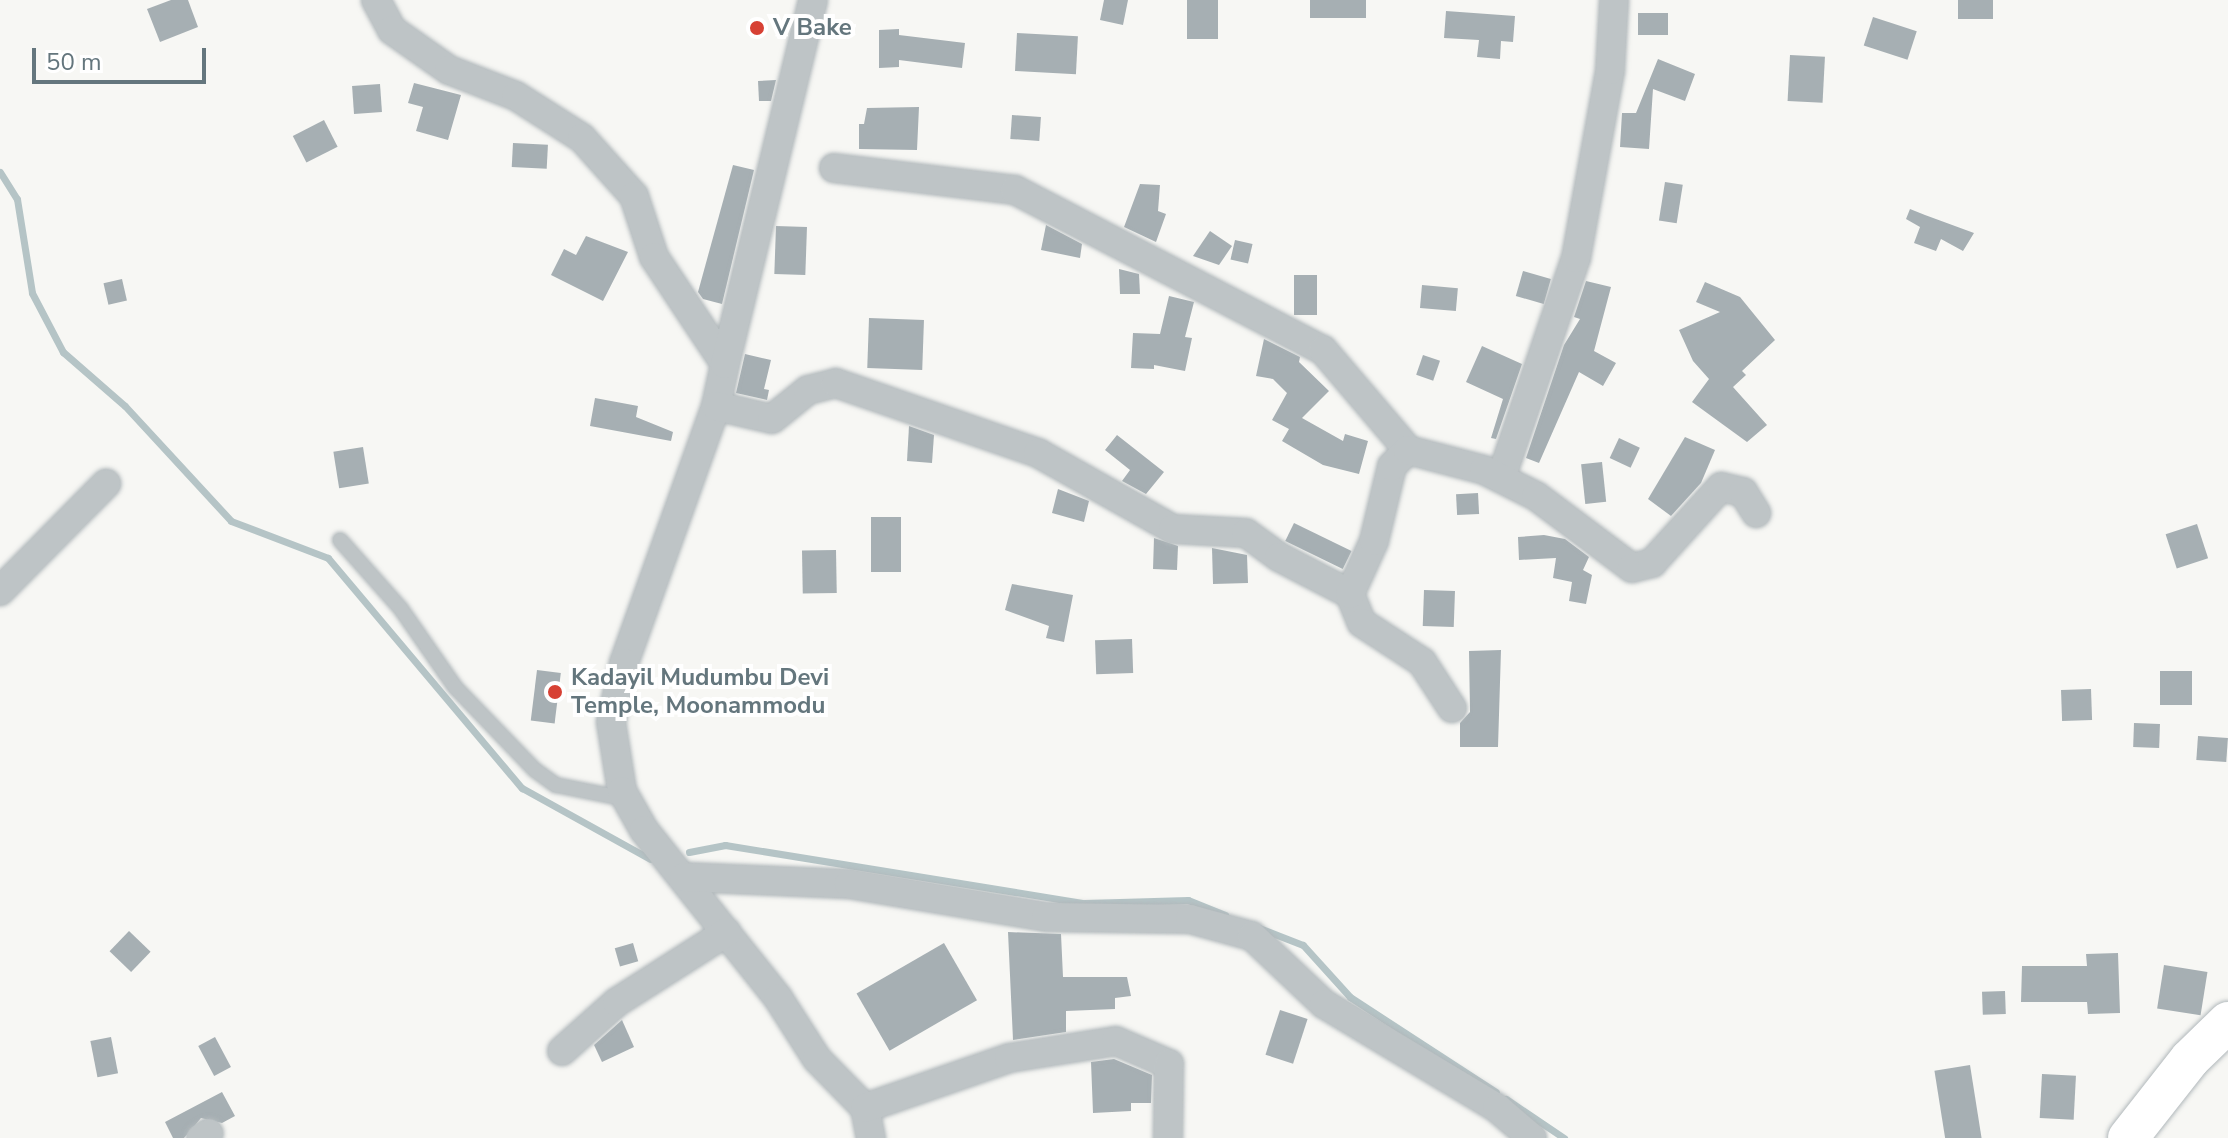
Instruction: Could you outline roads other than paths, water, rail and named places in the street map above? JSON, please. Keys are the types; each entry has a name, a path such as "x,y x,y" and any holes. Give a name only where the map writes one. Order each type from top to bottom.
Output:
{"main road":[{"path":"2128,1138 2162,1092 2228,1022"}],"street":[{"path":"376,0 392,30 449,70 516,96 582,138 634,196 654,257 725,364"},
{"path":"813,0 716,406 624,663 611,722 627,799 644,830 727,932 817,1059 865,1108 871,1138"},
{"path":"1501,478 1576,258 1610,70 1614,0"},
{"path":"834,168 1015,190 1323,350 1408,450 1501,478 1585,528 1636,569 1652,563 1721,487 1743,492 1756,513"},
{"path":"716,406 772,419 808,390 836,383 1038,453 1173,529 1246,533 1279,557 1350,594 1362,623 1422,662 1452,708"},
{"path":"1350,594 1374,541 1392,466 1408,450"},
{"path":"0,591 106,484"},
{"path":"684,877 849,884 1046,917 1190,919 1252,936 1324,1004 1497,1108 1532,1138"},
{"path":"562,1051 617,1002 727,932"},
{"path":"865,1108 1009,1058 1116,1041 1169,1064 1168,1138"}],"lane":[{"path":"340,540 401,609 455,687 535,770 566,788 627,799"}],"waterway":[{"path":"0,172 17,199 32,293 63,352 125,406 231,521 328,558 522,788 650,859"},
{"path":"689,852 725,845 1085,903 1188,900 1225,915"},
{"path":"1259,928 1303,945 1350,997 1496,1092"},
{"path":"1506,1099 1564,1138"}],"place":[{"name":"V Bake","path":"757,28"},
{"name":"Kadayil Mudumbu Devi Temple, Moonammodu","path":"555,692"}]}
